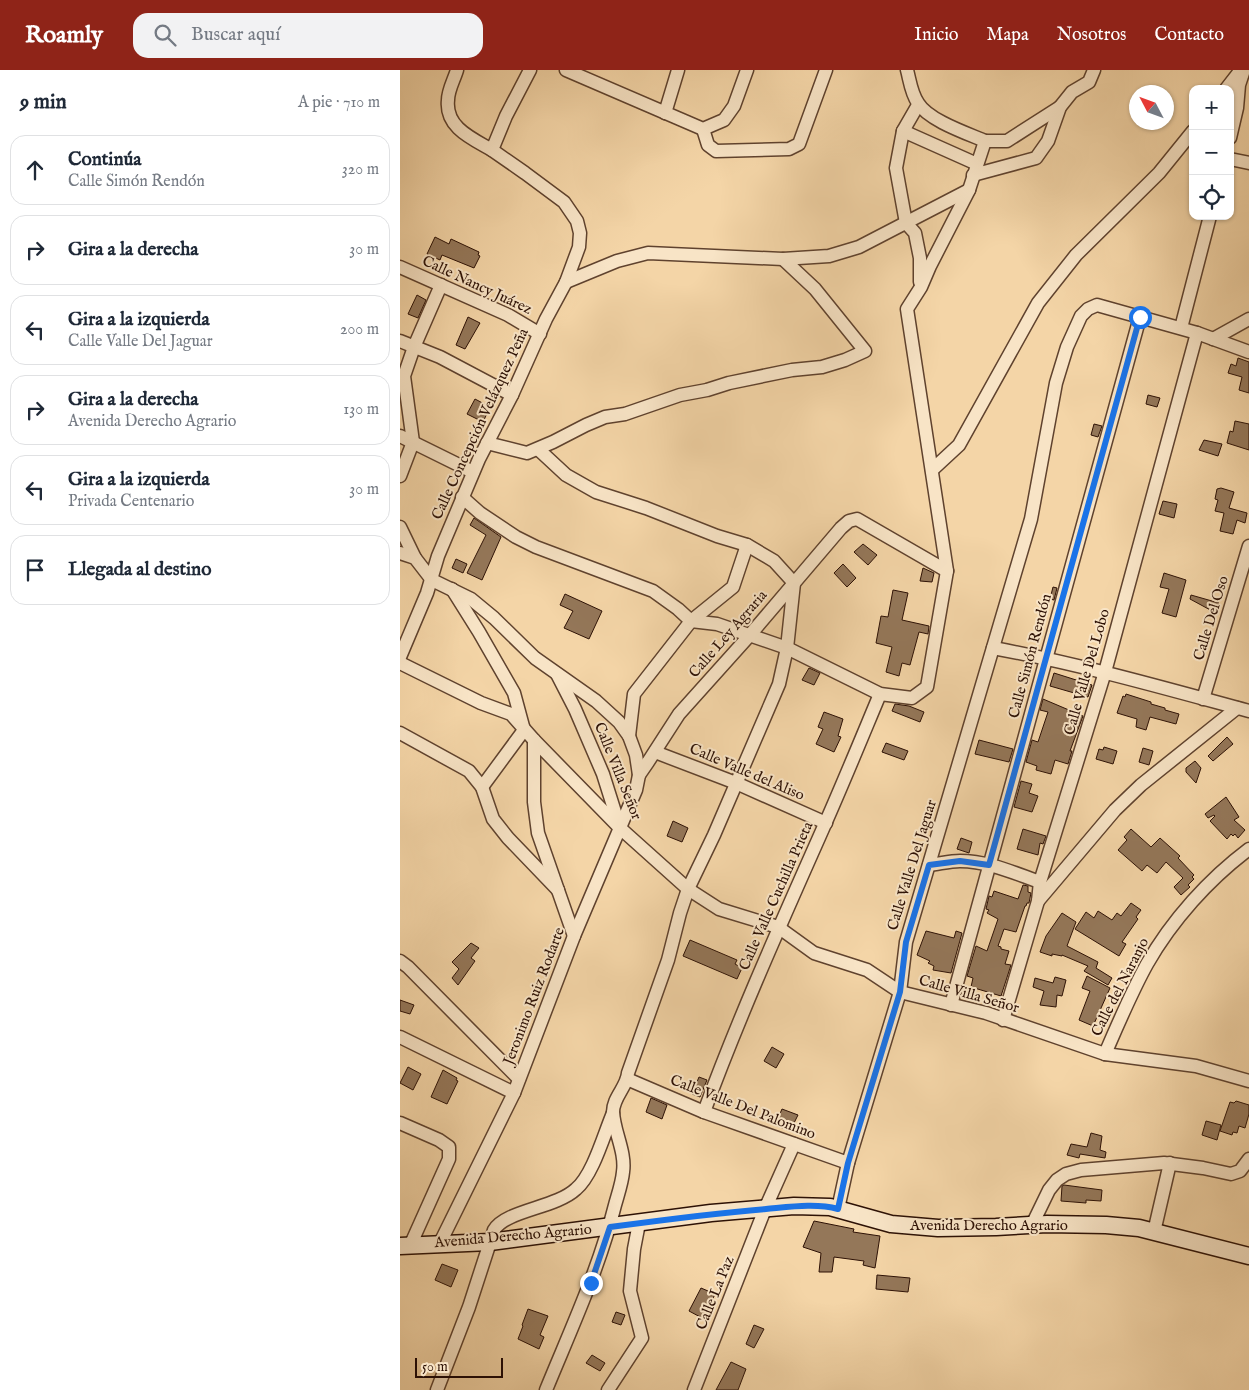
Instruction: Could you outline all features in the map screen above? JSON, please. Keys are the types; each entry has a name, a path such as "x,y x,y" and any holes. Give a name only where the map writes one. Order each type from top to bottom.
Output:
{"street":[{"path":"457,70 448,98 447,115 469,137 492,150 506,116 530,70"},
{"path":"566,70 702,129 708,145 716,151 789,149 799,144 826,70"},
{"path":"665,112 678,70"},
{"path":"702,129 724,120 734,106 747,70"},
{"path":"907,70 910,86 918,104 936,118 985,141 1008,141 1060,107 1072,92 1089,82 1094,70"},
{"path":"1229,85 1242,70"},
{"path":"1232,130 1242,70"},
{"path":"918,104 902,131 896,168 906,223 914,233 920,258 921,287"},
{"path":"902,131 975,170 1036,158 1048,141 1060,107"},
{"path":"932,470 959,445 1038,303 1076,255 1159,173 1189,136"},
{"path":"462,497 486,517 536,547 653,591 691,621 717,624 787,648 880,694 912,698 927,687 947,571 907,309 921,287 969,190 985,141"},
{"name":"Calle Concepción Velázquez Peña","path":"400,657 432,580 438,556 462,497 566,282 578,247 580,233 577,221 564,202 492,150"},
{"path":"1234,160 1249,163"},
{"path":"566,282 617,261 648,253 783,259 829,256 859,247 969,190"},
{"path":"1181,328 1209,220"},
{"path":"487,443 527,453 605,417 625,414 680,395 707,390 729,383 792,370 822,367 865,351 815,289 783,259"},
{"name":"Calle Nancy Juárez","path":"400,267 508,315 540,334"},
{"path":"400,476 413,442 404,376 414,347 441,285"},
{"path":"1243,710 1105,672 993,648 1031,519 1056,383 1067,346 1081,316 1088,309 1097,305 1181,328 1249,352"},
{"name":"Calle Simón Rendón","path":"951,1005 1140,317"},
{"path":"1213,339 1249,319"},
{"name":"Calle Valle Del Lobo","path":"1003,1020 1038,902 1040,882 1105,672 1197,333"},
{"path":"400,341 440,356 512,395"},
{"path":"400,436 473,472"},
{"path":"437,1390 470,1307 497,1224 507,1218 562,1199 576,1190 586,1178 613,1112 617,1096 627,1079 668,960 688,889 779,684 787,648 794,583 774,561 747,545 596,492 566,475 538,449"},
{"name":"Calle Ley Agraria","path":"639,775 679,714 849,521 857,519 947,571"},
{"name":"Calle Villa Señor","path":"400,527 414,558 432,580 472,599 535,658 596,702 619,722 629,736 636,755"},
{"path":"629,736 634,694 691,621 733,587 747,545"},
{"name":"Calle Del Oso","path":"1203,699 1249,546"},
{"path":"400,553 414,558"},
{"path":"452,589 514,693 524,730"},
{"name":"Calle Valle Del Jaguar","path":"838,1209 848,1163 900,992 906,942 993,648"},
{"path":"400,662 480,703 510,714 620,828"},
{"name":"Calle Villa Señor","path":"557,674 575,709 603,774 620,828 688,889 719,909 778,927 814,953 867,970 900,992 986,1013 1105,1054 1196,1066 1249,1081"},
{"name":"Calle Valle Cuchilla Prieta","path":"704,1112 722,1062 778,927 826,823 880,694"},
{"path":"1038,902 1110,817 1141,785 1243,710"},
{"path":"482,787 524,730"},
{"path":"400,733 469,771 482,787 493,819 508,838 558,890"},
{"path":"534,740 534,802 538,833 574,936"},
{"name":"Calle Valle del Aliso","path":"655,752 736,782 826,823"},
{"name":"Jeronimo Ruiz Rodarte","path":"440,1243 514,1093 574,936 636,790 639,775 636,755"},
{"name":"Calle del Naranjo","path":"1105,1054 1139,980 1160,943 1215,878 1249,849"},
{"path":"929,865 960,861 989,865 1040,882"},
{"path":"400,961 519,1079"},
{"path":"400,1037 514,1093"},
{"name":"Calle Valle Del Palomino","path":"627,1079 704,1112 848,1163"},
{"path":"546,1390 591,1283 610,1227 624,1170 613,1112"},
{"path":"400,1123 439,1140 449,1147 449,1158 405,1246"},
{"name":"Calle La Paz","path":"694,1390 794,1144"},
{"path":"1032,1225 1049,1190 1057,1180 1066,1174 1089,1169 1170,1163 1231,1174 1240,1171 1249,1159"},
{"path":"1154,1232 1170,1163"},
{"name":"Avenida Derecho Agrario","path":"405,1246 490,1242 711,1213 794,1206 830,1207 891,1224 938,1228 1032,1225 1106,1225 1139,1228 1249,1256"},
{"path":"608,1390 642,1338 630,1291 634,1249 639,1223"}],"building":[{"path":"435,237 449,244 451,239 479,252 478,255 480,256 474,268 442,255 440,260 427,254"},
{"path":"417,295 426,300 418,318 408,314"},
{"path":"468,317 480,323 465,349 456,345"},
{"path":"1238,358 1249,362 1249,393 1239,390 1242,377 1228,373 1231,364 1236,366"},
{"path":"1148,395 1160,398 1157,407 1146,404"},
{"path":"475,399 490,407 483,422 467,414"},
{"path":"1235,421 1249,424 1249,450 1227,443 1230,431 1233,432"},
{"path":"1094,424 1102,426 1098,437 1091,435"},
{"path":"1204,440 1222,444 1218,456 1199,450"},
{"path":"1221,488 1234,492 1229,508 1247,513 1245,523 1237,520 1233,534 1220,531 1224,513 1215,511 1218,500 1215,499 1217,489"},
{"path":"1163,501 1177,504 1174,518 1159,514"},
{"path":"474,518 501,537 482,580 467,573 486,535 470,525"},
{"path":"863,544 877,555 868,565 854,552"},
{"path":"456,559 467,564 463,573 452,568"},
{"path":"843,564 856,578 847,587 834,573"},
{"path":"923,568 934,573 932,582 920,581"},
{"path":"1164,573 1186,580 1176,617 1162,613 1169,589 1160,587"},
{"path":"1053,587 1057,588 1054,600 1050,599"},
{"path":"893,590 908,593 902,620 929,626 928,634 919,632 910,665 902,663 899,676 886,672 892,647 876,643 881,616 888,617"},
{"path":"565,594 602,611 589,639 564,628 573,611 560,605"},
{"path":"1191,595 1219,603 1214,612 1190,599"},
{"path":"809,668 820,673 814,685 802,680"},
{"path":"1054,673 1092,685 1088,697 1050,686"},
{"path":"1126,694 1179,714 1176,724 1150,717 1146,730 1136,727 1137,719 1117,713 1123,696 1125,697"},
{"path":"1043,699 1083,716 1070,751 1072,751 1068,764 1055,760 1051,774 1036,770 1037,766 1026,762 1032,740 1038,742 1048,712 1040,710"},
{"path":"895,704 909,706 924,712 920,722 892,711"},
{"path":"824,712 843,719 838,736 841,737 834,752 816,744 823,729 818,727"},
{"path":"1227,737 1233,744 1213,761 1208,756"},
{"path":"979,740 1013,749 1009,762 975,754"},
{"path":"886,743 908,751 904,760 882,752"},
{"path":"1104,747 1117,751 1113,764 1096,759 1099,749 1103,750"},
{"path":"1143,748 1153,751 1149,765 1139,762"},
{"path":"1195,761 1201,768 1196,783 1186,772 1186,768"},
{"path":"1021,781 1032,784 1029,793 1038,796 1032,812 1014,807"},
{"path":"1226,797 1239,817 1234,820 1245,830 1238,838 1235,834 1233,836 1231,834 1227,839 1210,821 1215,816 1208,818 1205,814"},
{"path":"673,821 688,828 682,842 667,836"},
{"path":"1023,829 1046,836 1043,844 1040,843 1038,855 1017,849"},
{"path":"1131,829 1151,847 1160,838 1180,856 1178,858 1194,875 1192,877 1194,879 1188,885 1190,887 1181,895 1174,887 1183,878 1166,862 1157,873 1147,865 1142,871 1118,850 1127,840 1124,837"},
{"path":"961,838 972,842 969,853 957,849"},
{"path":"1023,885 1028,886 1028,892 1031,893 1029,903 1025,906 1016,932 1004,929 998,946 1009,951 1005,964 1011,965 1001,996 971,987 973,978 967,976 976,946 987,951 998,919 987,913 989,910 986,909 989,896 992,897 994,891 1018,899"},
{"path":"1131,903 1141,910 1136,917 1138,919 1122,942 1126,944 1119,956 1075,929 1086,912 1094,918 1098,911 1112,920 1117,913 1121,916"},
{"path":"1062,913 1076,922 1067,946 1098,962 1096,968 1112,978 1108,985 1084,971 1088,966 1062,955 1052,954 1052,956 1040,952 1046,936"},
{"path":"926,931 954,938 956,931 962,933 951,973 933,970 934,966 928,963 930,961 917,955"},
{"path":"690,940 737,960 735,964 742,968 737,979 683,956"},
{"path":"471,943 479,948 471,958 475,961 458,985 452,978 459,969 452,962"},
{"path":"1087,976 1110,988 1093,1026 1079,1020 1090,991 1082,988"},
{"path":"1055,977 1066,980 1062,996 1057,995 1056,1007 1040,1005 1044,991 1033,987 1035,978 1053,983"},
{"path":"400,1000 414,1005 410,1014 400,1011"},
{"path":"772,1047 784,1054 776,1068 764,1061"},
{"path":"408,1067 421,1074 413,1090 400,1083"},
{"path":"443,1070 457,1078 456,1080 458,1081 447,1104 431,1097"},
{"path":"699,1077 707,1080 700,1097 692,1094"},
{"path":"651,1098 667,1105 662,1119 646,1112"},
{"path":"1236,1101 1249,1105 1249,1114 1245,1128 1239,1126 1237,1133 1233,1132 1232,1135 1220,1131 1230,1102 1234,1103"},
{"path":"782,1109 798,1115 790,1131 775,1125"},
{"path":"1206,1121 1221,1125 1217,1140 1202,1135"},
{"path":"1091,1133 1102,1136 1100,1150 1106,1152 1105,1158 1080,1154 1079,1158 1067,1155 1071,1144 1087,1147"},
{"path":"1062,1186 1102,1190 1101,1201 1086,1200 1086,1203 1061,1201"},
{"path":"814,1221 854,1229 853,1232 880,1236 875,1268 863,1265 864,1261 834,1257 832,1272 819,1272 821,1253 803,1247"},
{"path":"442,1264 458,1270 451,1287 435,1280"},
{"path":"877,1275 910,1278 908,1292 876,1289"},
{"path":"701,1288 715,1294 704,1319 689,1311"},
{"path":"528,1309 548,1316 540,1335 544,1337 539,1349 518,1339"},
{"path":"616,1312 625,1315 621,1325 612,1322"},
{"path":"754,1325 764,1329 754,1348 746,1344"},
{"path":"592,1355 605,1363 600,1371 586,1363"},
{"path":"731,1362 746,1369 738,1390 716,1390"}],"route":[{"path":"591,1283 610,1227 711,1213 794,1206 838,1209 848,1163 900,992 906,942 929,865 960,861 989,865 1140,317"}]}
